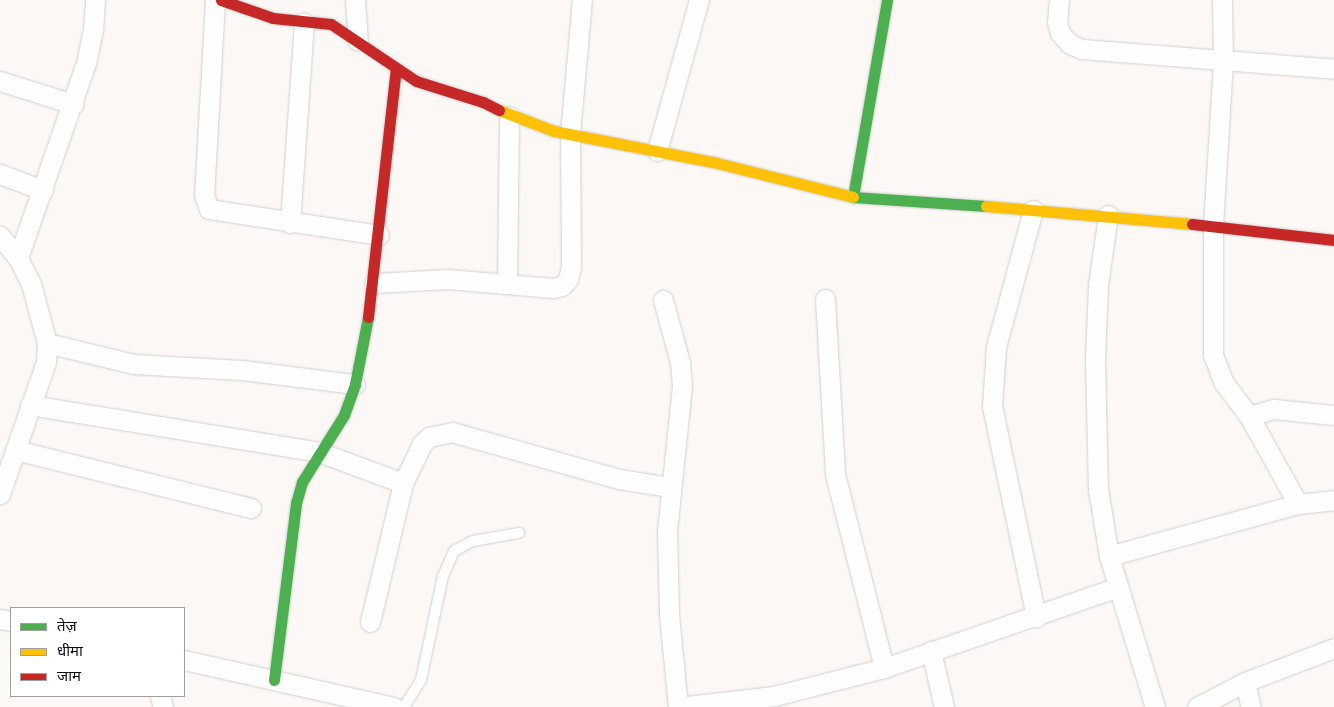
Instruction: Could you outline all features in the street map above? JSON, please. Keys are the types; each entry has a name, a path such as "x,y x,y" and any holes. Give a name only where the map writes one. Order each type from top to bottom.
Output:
{"street":[{"path":"18,258 72,104 93,30 95,0"},
{"path":"215,0 205,202 216,212 379,235"},
{"path":"221,0 272,18 331,24 358,40 396,69 416,81 483,102 509,116 570,134 657,151 853,197 1108,215 1214,225 1334,240"},
{"path":"355,0 358,40"},
{"path":"374,283 448,279 553,288 562,286 568,279 571,267 570,134 582,0"},
{"path":"657,151 699,0"},
{"path":"853,197 887,0"},
{"path":"1059,0 1057,22 1060,33 1070,44 1082,49 1223,62 1334,69"},
{"path":"1222,0 1223,62 1214,225 1213,355 1224,383 1249,416 1298,504"},
{"path":"290,223 304,22"},
{"path":"274,680 296,503 302,482 319,452 344,415 355,384 374,283 396,69"},
{"path":"0,81 72,104"},
{"path":"507,284 509,116"},
{"path":"0,174 43,190"},
{"path":"1033,210 996,347 992,406 1036,617"},
{"path":"1108,215 1098,285 1095,359 1098,489 1109,556 1155,707"},
{"path":"0,236 18,258 31,284 47,343 46,362 0,494"},
{"path":"825,299 835,474 884,668"},
{"path":"663,300 680,362 682,386 670,487 668,606 678,707 774,696 884,668 1036,617 1118,587"},
{"path":"47,343 133,364 242,370 355,384"},
{"path":"30,405 319,452 403,482"},
{"path":"1249,416 1274,409 1334,415"},
{"path":"370,622 403,482 425,441 440,433 452,432 619,479 670,487"},
{"path":"15,450 251,508"},
{"path":"1109,556 1298,504 1334,500"},
{"path":"1197,707 1245,682 1334,648"},
{"path":"931,651 944,707"},
{"path":"185,660 394,707"},
{"path":"1245,682 1251,707"}],"lane":[{"path":"404,707 421,680 443,576 454,551 473,541 518,533"}],"traffic: fast":[{"path":"887,0 853,197 986,206"},
{"path":"274,680 296,503 302,482 344,415 355,384 368,317"}],"traffic: slow":[{"path":"499,110 554,131 717,163 853,197"},
{"path":"986,206 1192,224"}],"traffic: jam":[{"path":"221,0 273,18 331,24 416,81 483,102 499,110"},
{"path":"368,317 396,69"},
{"path":"1192,224 1334,240"}]}
